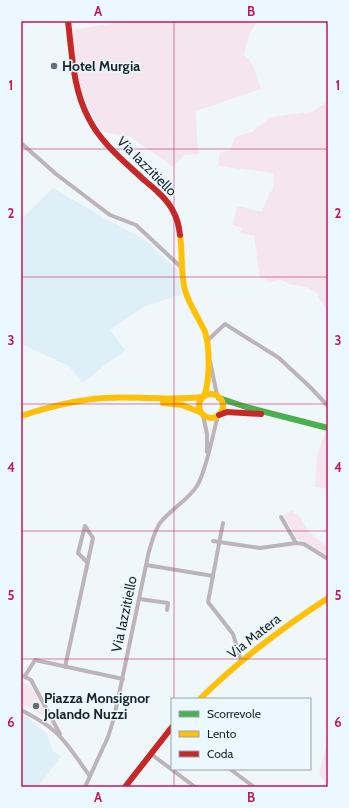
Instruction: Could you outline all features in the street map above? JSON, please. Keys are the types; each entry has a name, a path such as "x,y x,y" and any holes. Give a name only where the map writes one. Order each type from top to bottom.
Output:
{"street":[{"name":"Via Iazzitiello","path":"68,21 74,73 78,92 86,114 95,130 116,154 167,201 174,212 181,244 184,283 187,294 207,340 208,384 203,397"},
{"path":"21,143 56,174 110,214 136,225 183,268"},
{"path":"207,340 225,324 279,358 328,406"},
{"path":"206,459 218,415 223,405 218,396 208,353"},
{"path":"21,416 52,406 84,400 106,398 188,399 203,397 208,394 218,396 240,405 328,428"},
{"path":"203,397 199,404 207,434 206,459"},
{"path":"132,399 184,405 211,418 227,412 283,416"},
{"name":"Via Iazzitiello","path":"85,787 108,737 114,718 146,565 157,528 161,522 193,491 201,477 206,459"},
{"path":"281,517 296,542"},
{"path":"223,524 208,602 233,634 242,660"},
{"path":"66,667 94,538 85,526 78,553 88,563"},
{"path":"213,541 260,548 296,542 304,544 328,559"},
{"path":"146,565 213,576"},
{"name":"Via Matera","path":"201,698 224,675 242,660 278,632 328,598"},
{"path":"140,599 168,604 167,610"},
{"path":"65,743 31,680 23,676 35,660 123,679"},
{"path":"21,710 42,721 54,731 90,776"},
{"path":"125,787 171,728"},
{"path":"150,754 171,769"},
{"path":"172,770 195,787"},
{"path":"231,770 254,787"}],"shaded area":[{"path":"128,21 260,21 251,31 244,55 253,65 261,89 196,111 199,154 184,155 173,167 131,137 103,132 95,120 84,96 74,57 71,30"},
{"path":"328,101 328,312 316,292 307,287 289,284 280,279 270,283 265,277 260,278 254,236 240,233 242,228 233,225 237,206 262,212 270,192 273,190 274,173 218,166 220,152 230,151 235,137 252,132 270,117 311,112"},
{"path":"53,188 144,239 177,270 182,294 143,307 110,330 125,350 82,383 69,366 21,344 21,216 24,217"},
{"path":"325,432 328,434 328,489 315,487 317,456"},
{"path":"292,511 299,516 309,532 328,548 328,556 298,539 283,515"},
{"path":"21,680 32,688 48,716 47,717 44,717 21,704"},
{"path":"21,714 47,734 53,751 61,756 38,787 21,787"},
{"path":"328,738 328,787 319,774"}],"traffic: fast":[{"path":"219,398 246,407 328,428"}],"traffic: slow":[{"path":"180,235 185,290 207,338 208,373 204,396"},
{"path":"211,394 216,395 222,401 223,406 222,411 216,417 211,418 206,417 200,411 199,406 200,401 206,395 211,394"},
{"path":"21,416 62,404 83,400 104,398 177,399 202,397"},
{"path":"163,403 182,405 200,412"},
{"path":"201,698 261,645 328,598"}],"traffic: jam":[{"path":"68,21 76,84 89,119 100,136 121,159 167,202 176,216 180,235"},
{"path":"219,415 227,412 261,414"},
{"path":"125,787 171,728"}],"place":[{"name":"Hotel Murgia","path":"54,66"},
{"name":"Piazza Monsignor Jolando Nuzzi","path":"36,706"}]}
